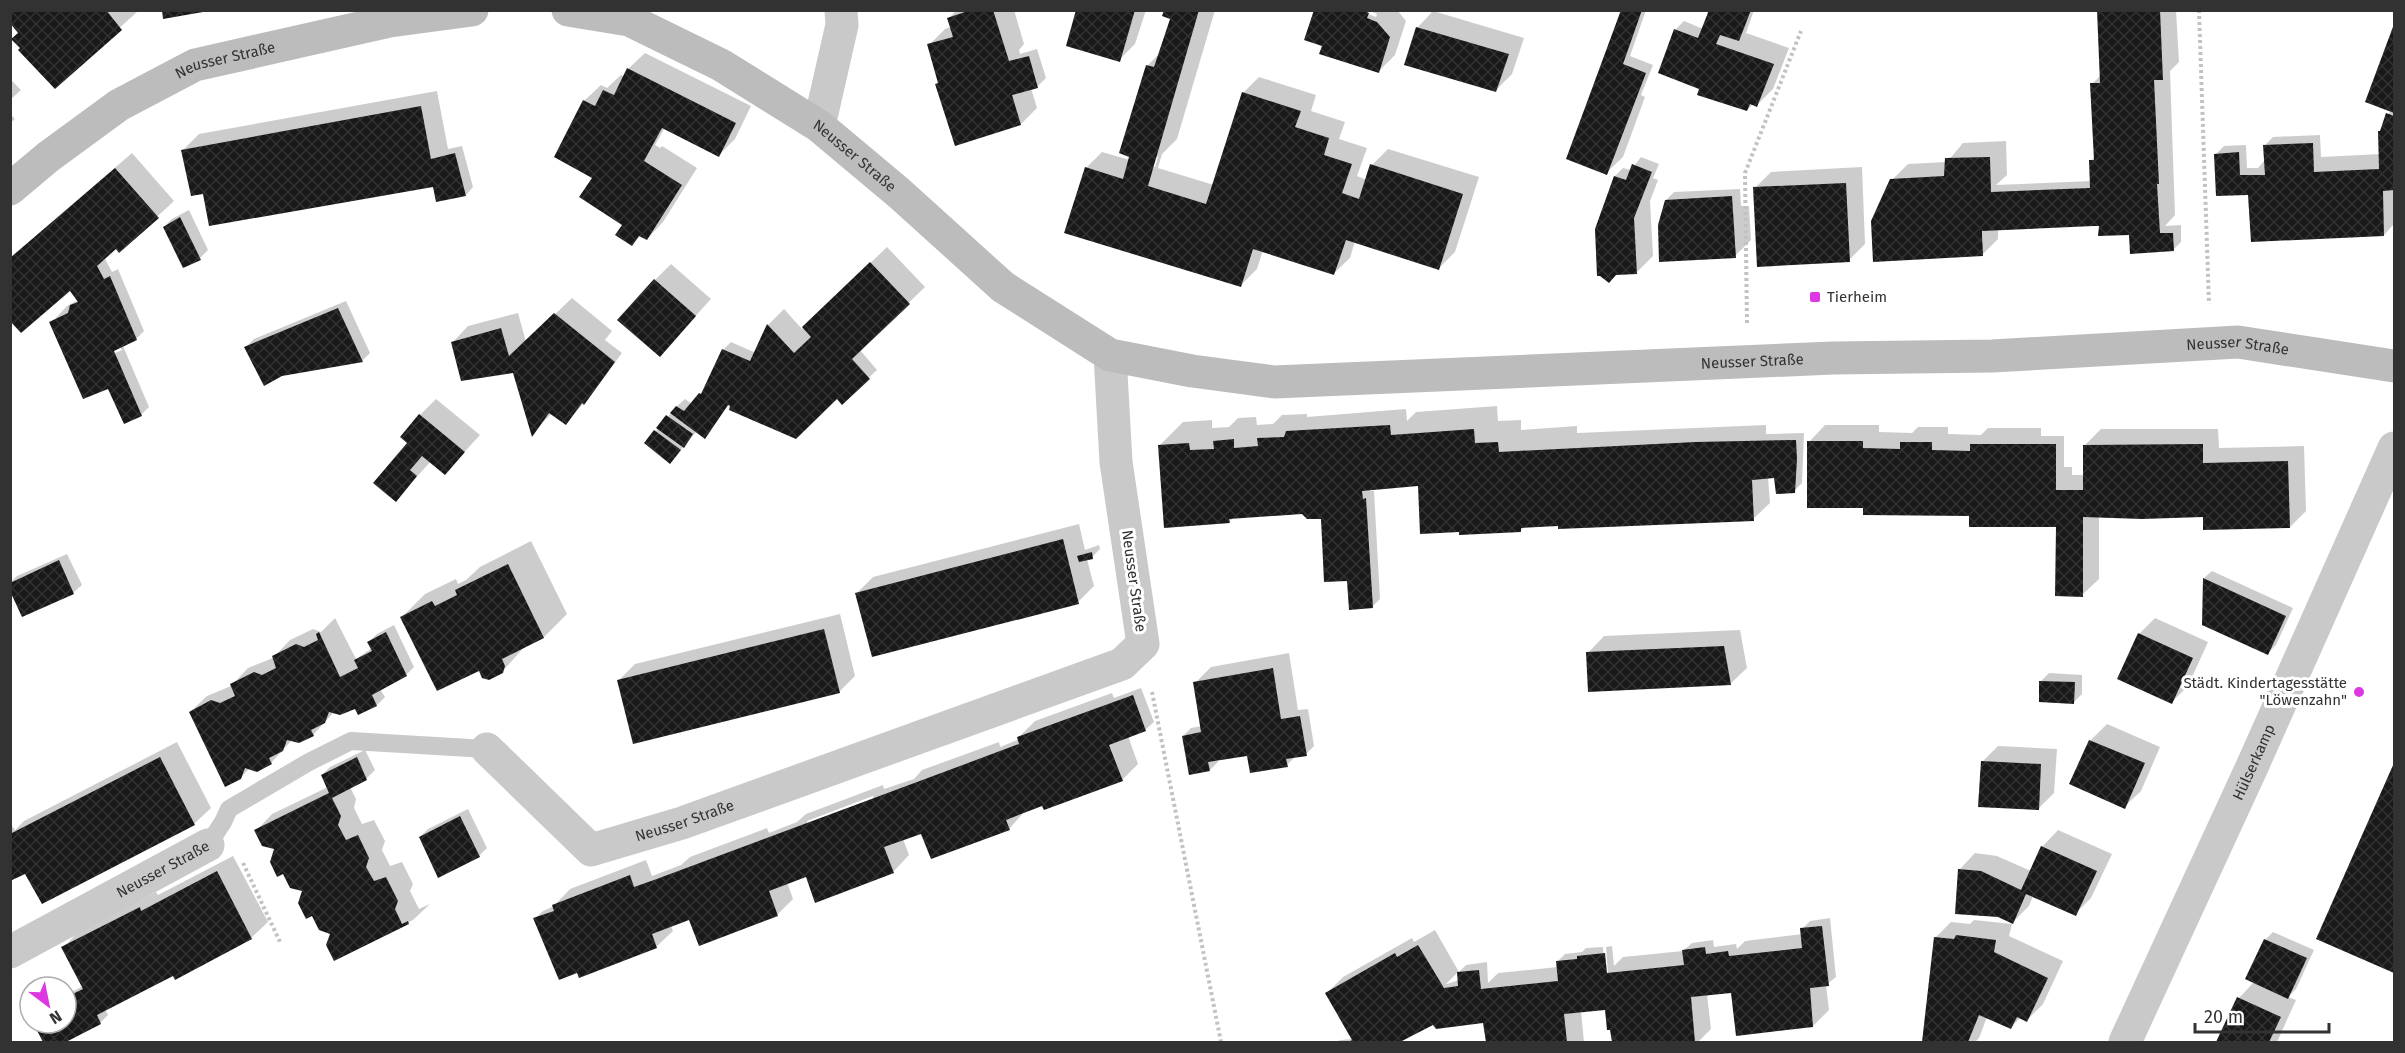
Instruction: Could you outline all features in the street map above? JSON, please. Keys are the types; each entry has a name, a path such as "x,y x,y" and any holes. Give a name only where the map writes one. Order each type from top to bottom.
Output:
{"street":[{"name":"Neusser Straße","path":"10,189 48,157 119,105 195,65 390,21 472,10"},
{"name":"Neusser Straße","path":"568,10 629,20 721,64 819,126 899,193 1003,287 1110,355 1191,371 1274,382 1833,358 1992,356 2238,342 2394,366"},
{"path":"819,126 842,25 841,10"},
{"name":"Neusser Straße","path":"487,749 591,850 682,823 1122,664 1143,644 1116,462 1110,355"},
{"name":"Hülserkamp","path":"2125,1042 2252,769 2394,448"},
{"name":"Neusser Straße","path":"10,952 215,833"}],"lane":[{"name":"Neusser Straße","path":"215,833 229,809 309,762 351,741 487,749"}],"path":[{"path":"2199,10 2211,343"},
{"path":"1748,363 1745,173 1801,31"},
{"path":"1143,644 1221,1042"},
{"path":"215,833 281,944"}],"building":[{"path":"14,10 106,10 122,30 55,89 18,50 20,48 11,39 18,33 10,23 10,14"},
{"path":"162,10 203,10 203,12 163,19"},
{"path":"971,10 993,10 1009,61 1029,56 1038,88 1012,95 1021,125 955,146 935,84 938,83 927,44 953,37 947,18"},
{"path":"1076,10 1135,10 1120,62 1066,46"},
{"path":"1164,10 1199,10 1148,186 1206,204 1242,92 1301,111 1295,127 1329,138 1324,155 1352,164 1342,193 1359,199 1370,164 1463,194 1439,270 1346,240 1334,275 1253,249 1241,287 1064,233 1085,167 1123,179 1129,157 1119,153 1146,65 1154,67 1170,19 1162,16"},
{"path":"1314,10 1363,10 1369,13 1367,18 1377,22 1390,37 1379,73 1319,54 1322,46 1304,40"},
{"path":"1621,10 1642,10 1623,64 1646,73 1607,175 1566,159"},
{"path":"1709,10 1751,10 1739,41 1720,35 1716,44 1774,64 1757,107 1750,104 1747,111 1697,95 1699,89 1658,73 1674,29 1698,38"},
{"path":"2097,10 2160,10 2163,80 2154,80 2159,184 2157,184 2160,233 2173,233 2174,251 2130,254 2129,235 2098,236 2099,226 2094,226 1982,231 1983,256 1873,262 1871,221 1890,179 1944,176 1945,158 1990,157 1991,192 2090,188 2089,160 2094,160 2090,83 2100,83"},
{"path":"2394,24 2394,113 2365,102"},
{"path":"1416,27 1509,54 1496,92 1404,65"},
{"path":"627,68 736,123 719,157 662,128 644,161 682,185 647,240 639,236 632,246 615,235 622,225 579,197 592,178 554,157 583,100 595,106 603,90 614,95"},
{"path":"421,106 431,159 455,153 466,196 436,202 433,187 209,226 203,194 191,196 181,150"},
{"path":"2386,113 2394,116 2394,190 2383,191 2384,236 2251,242 2248,195 2216,196 2214,154 2239,152 2240,175 2265,175 2263,145 2313,143 2314,172 2379,169 2378,131 2380,131"},
{"path":"1632,164 1652,172 1634,218 1637,274 1616,275 1609,283 1597,276 1595,229 1614,176 1626,180"},
{"path":"115,168 159,218 119,253 116,249 97,266 104,279 110,276 137,340 114,351 142,416 124,424 108,389 83,399 49,322 68,313 70,305 78,302 70,291 21,333 10,321 10,258"},
{"path":"1846,183 1850,262 1757,267 1753,187"},
{"path":"1732,196 1736,258 1659,262 1658,225 1665,200"},
{"path":"180,217 201,260 183,268 163,227"},
{"path":"870,262 910,304 852,359 870,379 842,405 837,399 796,439 729,410 728,405 705,439 670,413 676,406 684,411 699,393 701,394 722,349 750,361 767,324 794,353 811,337 802,327"},
{"path":"654,279 696,316 660,357 617,320"},
{"path":"338,308 363,362 282,376 264,386 244,347"},
{"path":"554,313 615,362 584,405 582,403 566,425 549,413 532,437 513,373 461,381 451,342 501,328 509,356"},
{"path":"419,414 465,452 445,475 422,456 410,470 417,476 396,502 373,483 407,443 400,437"},
{"path":"666,415 693,434 684,448 656,428"},
{"path":"1390,425 1391,435 1474,429 1475,443 1498,442 1499,452 1695,442 1796,440 1795,493 1776,494 1774,478 1752,480 1754,521 1558,529 1558,526 1521,528 1521,532 1459,535 1459,532 1420,534 1418,486 1362,491 1363,499 1366,498 1373,608 1349,610 1347,581 1324,582 1321,519 1307,519 1302,514 1229,519 1230,523 1164,528 1158,445 1189,443 1190,450 1214,449 1213,441 1234,439 1234,448 1258,446 1257,438 1284,437 1286,431"},
{"path":"654,430 681,450 670,464 644,443"},
{"path":"1807,441 1863,441 1863,448 1900,449 1900,442 1932,442 1932,450 1970,451 1970,444 2056,444 2056,490 2083,490 2083,445 2203,444 2203,463 2288,461 2290,528 2203,530 2203,517 2142,519 2083,517 2083,597 2055,596 2056,527 1969,527 1969,516 1863,515 1863,508 1807,508"},
{"path":"1063,539 1079,604 872,657 855,593"},
{"path":"1092,552 1093,559 1079,562 1077,556"},
{"path":"59,560 74,594 22,617 10,591 10,583"},
{"path":"508,564 544,638 502,659 505,666 503,673 489,680 482,678 479,671 437,691 400,617 432,601 435,606 457,595 455,590"},
{"path":"2203,578 2286,616 2268,655 2202,625"},
{"path":"824,629 840,693 633,744 617,680"},
{"path":"319,632 340,677 358,668 354,660 372,651 367,642 386,632 407,676 372,695 377,706 358,715 355,709 340,715 329,712 325,723 311,730 314,736 299,743 287,740 283,751 269,758 272,764 257,772 245,768 241,779 225,787 189,712 211,700 220,703 235,696 230,684 254,672 262,675 276,668 272,656 296,644 304,647 318,640 316,634"},
{"path":"2138,633 2193,658 2172,704 2117,679"},
{"path":"1724,646 1731,685 1588,692 1586,652"},
{"path":"1273,668 1281,719 1300,716 1307,756 1286,759 1288,767 1250,773 1247,756 1208,762 1210,771 1189,775 1182,736 1201,732 1193,682"},
{"path":"2039,681 2075,682 2074,704 2039,702"},
{"path":"1133,695 1146,731 1109,745 1123,781 1044,810 1042,806 1006,820 1010,830 931,859 921,834 884,847 894,873 815,903 806,877 769,891 778,916 699,946 689,920 652,934 657,948 579,978 577,973 559,980 533,918 554,911 552,905 630,875 634,887 654,880 1019,744 1017,737"},
{"path":"2089,740 2145,763 2125,809 2069,784"},
{"path":"160,757 195,825 42,904 25,874 10,881 10,834"},
{"path":"357,757 367,780 332,798 341,816 338,825 346,840 358,835 369,858 366,867 374,881 386,877 398,901 395,909 402,924 408,921 409,924 334,961 326,945 330,934 319,930 312,916 306,919 298,903 302,891 290,888 283,874 277,877 270,862 274,849 262,846 254,830 329,793 321,775"},
{"path":"1981,761 2041,764 2039,810 1978,807"},
{"path":"2394,763 2394,973 2316,939"},
{"path":"460,816 480,857 438,878 419,837"},
{"path":"2041,846 2097,871 2076,916 2026,894 2013,924 1998,917 1955,914 1958,869 1981,871 2021,890"},
{"path":"217,871 252,939 175,980 173,976 97,1015 101,1024 66,1042 43,1042 39,1035 78,1035 78,991 83,989 78,975 76,975 61,947 140,907 141,911"},
{"path":"1822,926 1829,986 1810,988 1813,1027 1736,1036 1731,993 1691,997 1695,1042 1612,1042 1610,1030 1607,1030 1605,1010 1564,1014 1567,1042 1486,1042 1483,1023 1436,1029 1433,1025 1400,1042 1349,1042 1352,1040 1325,993 1395,953 1397,957 1418,945 1444,988 1458,986 1457,972 1479,970 1481,989 1558,981 1556,961 1577,959 1577,956 1605,953 1607,973 1684,965 1682,950 1705,947 1706,954 1728,951 1729,956 1802,948 1800,928"},
{"path":"1956,935 1996,940 1994,952 2048,978 2027,1022 2017,1017 2011,1029 1979,1015 1968,1042 1922,1042 1934,937 1954,939"},
{"path":"2264,939 2307,958 2288,999 2245,979"},
{"path":"2237,997 2281,1017 2269,1042 2216,1042"}],"place":[{"name":"Tierheim","path":"1815,297"},
{"name":"Städt. Kindertagesstätte \"Löwenzahn\"","path":"2359,692"}]}
